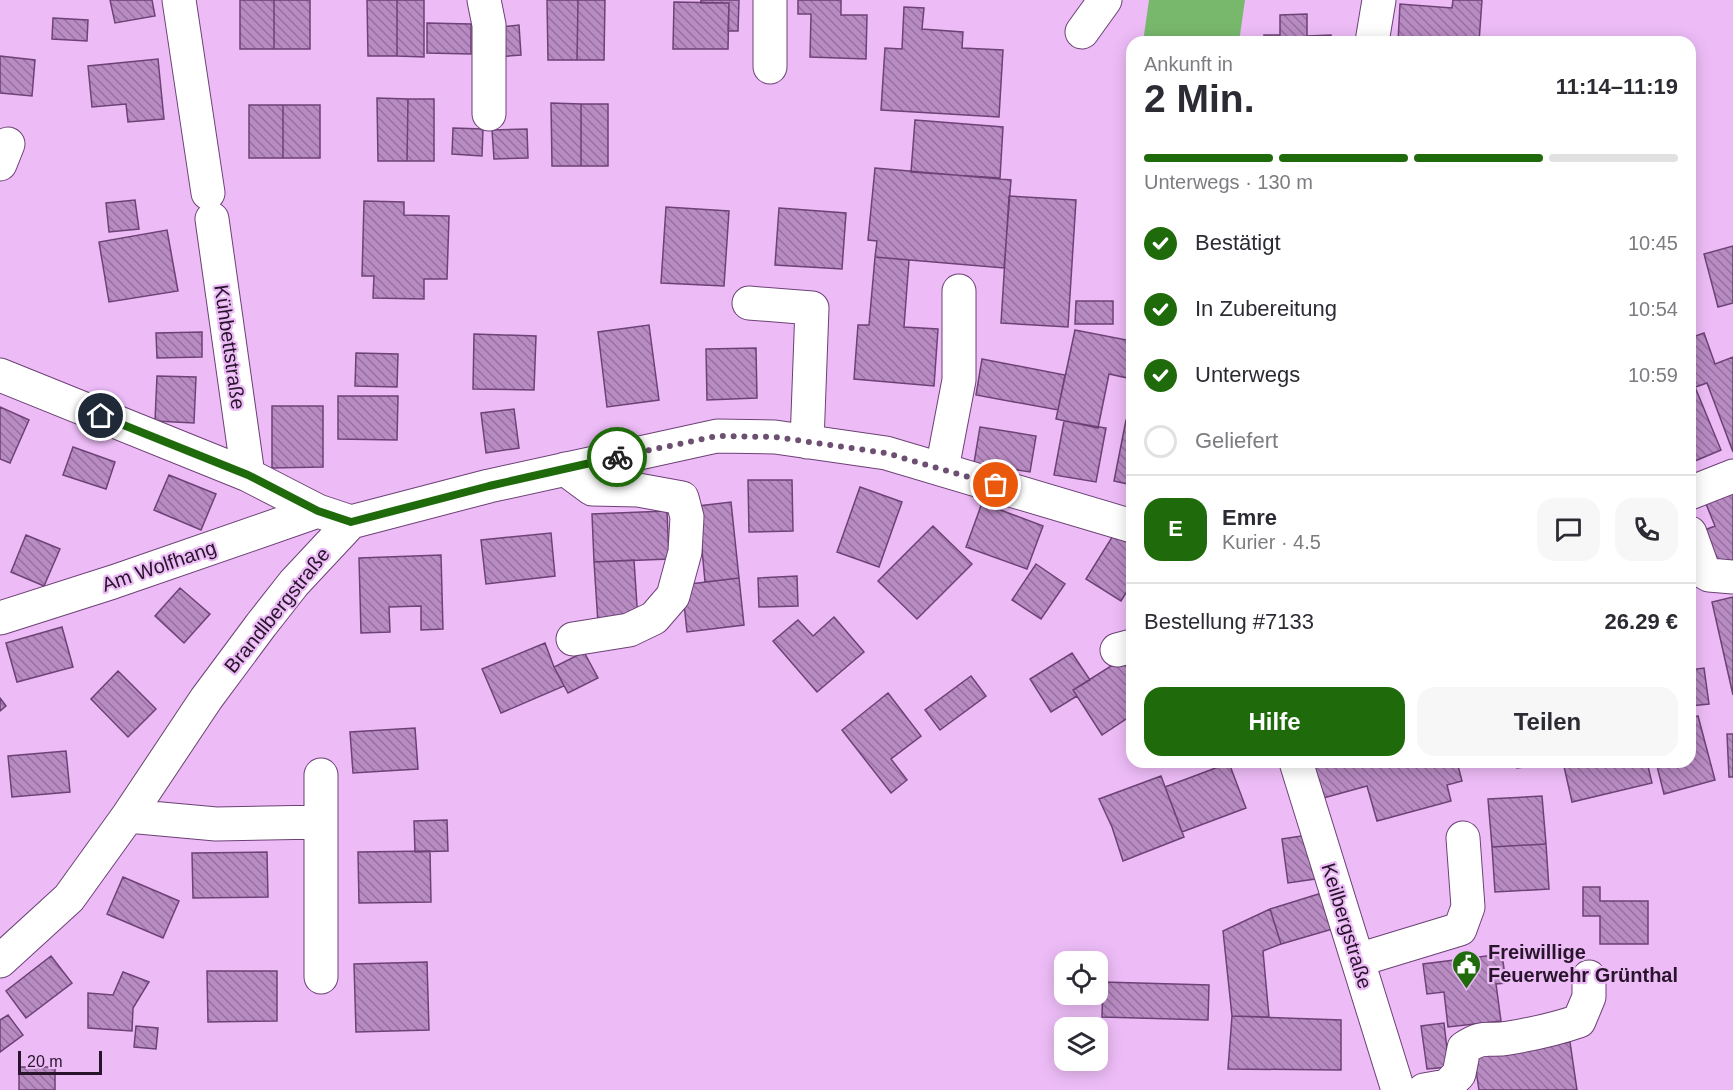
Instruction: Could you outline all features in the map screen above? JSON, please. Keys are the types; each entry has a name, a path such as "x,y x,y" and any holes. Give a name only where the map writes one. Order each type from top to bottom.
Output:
{"street":[{"name":"Kühbettstraße","path":"179,0 248,475"},
{"path":"484,0 489,25 489,114"},
{"path":"770,0 770,67"},
{"path":"1082,32 1105,0"},
{"path":"1373,36 1379,0"},
{"path":"942,469 959,380 959,291"},
{"path":"749,303 812,308 807,442"},
{"path":"0,375 248,475 318,511 351,522 489,486 717,436 775,437 886,453 1126,524"},
{"path":"565,469 592,489 638,490 681,498 687,517 686,552 673,596 654,618 629,630 573,639"},
{"path":"1696,491 1733,476"},
{"name":"Am Wolfhang","path":"0,618 113,582 318,511"},
{"name":"Brandlbergstraße","path":"0,962 69,898 128,816 206,699 261,625 294,583 351,522"},
{"path":"1696,550 1704,572 1708,575 1733,577"},
{"name":"Keilbergstraße","path":"1298,768 1398,1090"},
{"path":"321,775 321,977"},
{"path":"128,816 216,824 321,822"},
{"path":"1358,960 1460,929 1468,907 1463,838"},
{"path":"1424,1090 1447,1086 1459,1074 1464,1048 1478,1039 1505,1039 1553,1030 1579,1022 1589,997 1589,977"}],"green space":[{"path":"1149,0 1245,0 1240,36 1144,36"}],"building":[{"path":"110,0 152,0 155,16 115,23"},
{"path":"240,0 274,0 274,49 240,49"},
{"path":"274,0 310,0 310,49 274,49"},
{"path":"367,0 397,0 397,56 368,56"},
{"path":"397,0 424,0 424,57 397,56"},
{"path":"547,0 578,0 577,60 548,60"},
{"path":"578,0 605,0 604,60 577,60"},
{"path":"701,0 739,0 738,31 728,31 729,3 701,3"},
{"path":"798,0 841,0 841,15 867,15 866,59 810,57 811,14 798,14"},
{"path":"1453,0 1482,0 1479,36 1398,36 1400,4 1452,8"},
{"path":"674,2 729,3 728,49 673,49"},
{"path":"904,7 924,8 922,29 963,32 962,48 1003,50 999,117 881,110 885,48 902,49"},
{"path":"1307,14 1307,36 1264,36 1280,35 1280,15"},
{"path":"53,18 88,20 87,41 52,39"},
{"path":"427,23 471,24 471,54 427,53"},
{"path":"519,25 521,55 496,57 493,28"},
{"path":"0,56 35,60 32,96 0,93"},
{"path":"158,59 164,119 128,122 126,104 92,107 88,66"},
{"path":"377,98 408,99 407,161 378,161"},
{"path":"408,99 434,99 434,161 407,161"},
{"path":"551,103 581,104 581,166 552,166"},
{"path":"581,104 608,104 608,166 581,166"},
{"path":"249,105 283,105 283,158 249,158"},
{"path":"283,105 320,105 320,158 283,158"},
{"path":"915,120 1003,127 1000,178 911,172"},
{"path":"453,128 483,129 482,156 452,154"},
{"path":"527,129 528,158 494,159 492,130"},
{"path":"875,168 1011,180 1004,268 875,257 877,241 868,240"},
{"path":"1009,196 1076,200 1068,327 1001,323"},
{"path":"135,200 139,229 109,232 106,203"},
{"path":"364,201 404,202 404,215 449,216 447,279 424,279 424,299 373,298 374,276 362,276"},
{"path":"666,207 729,211 724,286 661,283"},
{"path":"779,208 846,213 842,269 775,265"},
{"path":"167,230 178,291 109,302 99,242"},
{"path":"1733,246 1733,303 1718,307 1704,254"},
{"path":"875,257 909,260 904,327 938,329 934,386 854,379 858,325 869,325"},
{"path":"1076,301 1113,301 1113,324 1075,324"},
{"path":"649,325 659,400 607,407 598,332"},
{"path":"1075,330 1126,340 1126,378 1109,374 1098,428 1056,419"},
{"path":"202,332 202,357 157,358 156,333"},
{"path":"1704,333 1715,364 1733,357 1733,452 1707,383 1696,387 1696,336"},
{"path":"474,334 536,336 534,390 473,389"},
{"path":"756,348 757,398 707,400 706,349"},
{"path":"356,353 398,354 397,387 355,386"},
{"path":"982,359 1065,375 1058,410 976,395"},
{"path":"157,376 196,377 194,423 155,421"},
{"path":"1696,389 1721,450 1696,460"},
{"path":"338,396 398,396 397,440 338,439"},
{"path":"272,406 323,406 323,467 272,468"},
{"path":"0,407 29,420 10,463 0,459"},
{"path":"514,409 519,448 486,453 481,413"},
{"path":"1126,420 1126,484 1114,481"},
{"path":"1064,421 1106,428 1096,482 1054,475"},
{"path":"980,427 1036,436 1030,472 974,463"},
{"path":"73,447 115,462 106,489 63,475"},
{"path":"169,475 216,494 201,530 154,510"},
{"path":"748,480 792,480 793,531 749,532"},
{"path":"860,487 902,502 879,567 837,552"},
{"path":"1733,488 1733,563 1708,572 1696,539 1696,533 1715,526 1704,499"},
{"path":"731,502 739,578 705,582 698,506"},
{"path":"982,503 1043,526 1027,569 966,547"},
{"path":"667,511 669,559 594,562 592,514"},
{"path":"933,526 972,564 917,619 878,581"},
{"path":"551,533 555,576 486,584 481,540"},
{"path":"1114,534 1126,542 1126,593 1121,601 1086,579"},
{"path":"26,535 60,549 44,586 11,572"},
{"path":"441,555 443,629 421,630 421,606 389,607 390,632 361,633 359,558"},
{"path":"634,560 638,621 598,623 594,562"},
{"path":"1036,564 1065,584 1041,619 1012,600"},
{"path":"797,576 798,606 759,607 758,578"},
{"path":"739,578 744,625 687,632 682,585"},
{"path":"180,588 210,614 184,643 155,616"},
{"path":"1733,597 1733,695 1712,602"},
{"path":"834,617 864,652 817,692 773,641 798,620 813,636"},
{"path":"62,627 73,667 17,682 6,643"},
{"path":"545,643 564,686 501,713 482,669"},
{"path":"584,652 598,678 568,693 554,667"},
{"path":"1072,653 1090,680 1073,690 1077,696 1051,712 1030,679"},
{"path":"1122,659 1126,666 1126,719 1102,735 1073,690"},
{"path":"1704,668 1709,704 1696,705 1696,669"},
{"path":"118,671 156,709 128,737 91,699"},
{"path":"971,676 986,696 940,730 925,710"},
{"path":"888,693 921,736 891,759 907,780 891,793 842,730"},
{"path":"0,698 6,706 0,711"},
{"path":"1696,716 1698,716 1715,780 1664,794 1658,768 1696,768"},
{"path":"415,728 418,769 353,773 350,732"},
{"path":"1727,734 1733,734 1733,777 1729,777"},
{"path":"66,751 70,792 12,797 8,756"},
{"path":"1216,768 1231,768 1246,808 1182,832 1165,787"},
{"path":"1308,768 1459,768 1462,781 1447,785 1451,801 1377,821 1367,786 1316,800"},
{"path":"1564,768 1648,768 1652,783 1572,802"},
{"path":"1161,776 1184,837 1123,861 1112,827 1099,799"},
{"path":"1542,796 1546,844 1492,847 1488,799"},
{"path":"447,820 448,851 415,852 414,821"},
{"path":"1308,835 1315,879 1288,883 1282,839"},
{"path":"1546,844 1549,889 1495,892 1492,847"},
{"path":"430,851 431,902 359,903 358,852"},
{"path":"267,852 268,897 193,898 192,853"},
{"path":"123,877 179,901 163,938 107,914"},
{"path":"1583,887 1600,887 1600,901 1648,901 1648,944 1600,944 1600,916 1583,916"},
{"path":"1325,892 1336,928 1281,944 1270,909"},
{"path":"1270,909 1281,944 1263,951 1269,1017 1232,1016 1223,931"},
{"path":"1502,954 1506,983 1496,984 1501,1021 1448,1027 1444,992 1427,994 1423,964"},
{"path":"51,956 72,983 26,1018 6,991"},
{"path":"427,962 429,1030 356,1032 354,964"},
{"path":"207,971 277,971 277,1021 208,1022"},
{"path":"123,972 149,982 133,1008 132,1031 88,1028 88,993 113,995"},
{"path":"1108,982 1209,985 1208,1020 1102,1017 1102,1005 1108,1005"},
{"path":"8,1015 23,1035 0,1052 0,1020"},
{"path":"1232,1016 1341,1020 1341,1070 1228,1069"},
{"path":"1444,1023 1449,1067 1427,1069 1421,1026"},
{"path":"136,1026 158,1028 156,1049 134,1047"},
{"path":"1570,1042 1577,1090 1479,1090 1474,1057"},
{"path":"19,1067 55,1067 55,1090 19,1090"}],"way so far":[{"path":"617,457 717,436 775,437 886,453 996,485"}],"place":[{"name":"Freiwillige Feuerwehr Grünthal","path":"1467,990"}],"route":[{"path":"101,416 248,475 318,511 351,522 489,486 617,457"}]}
